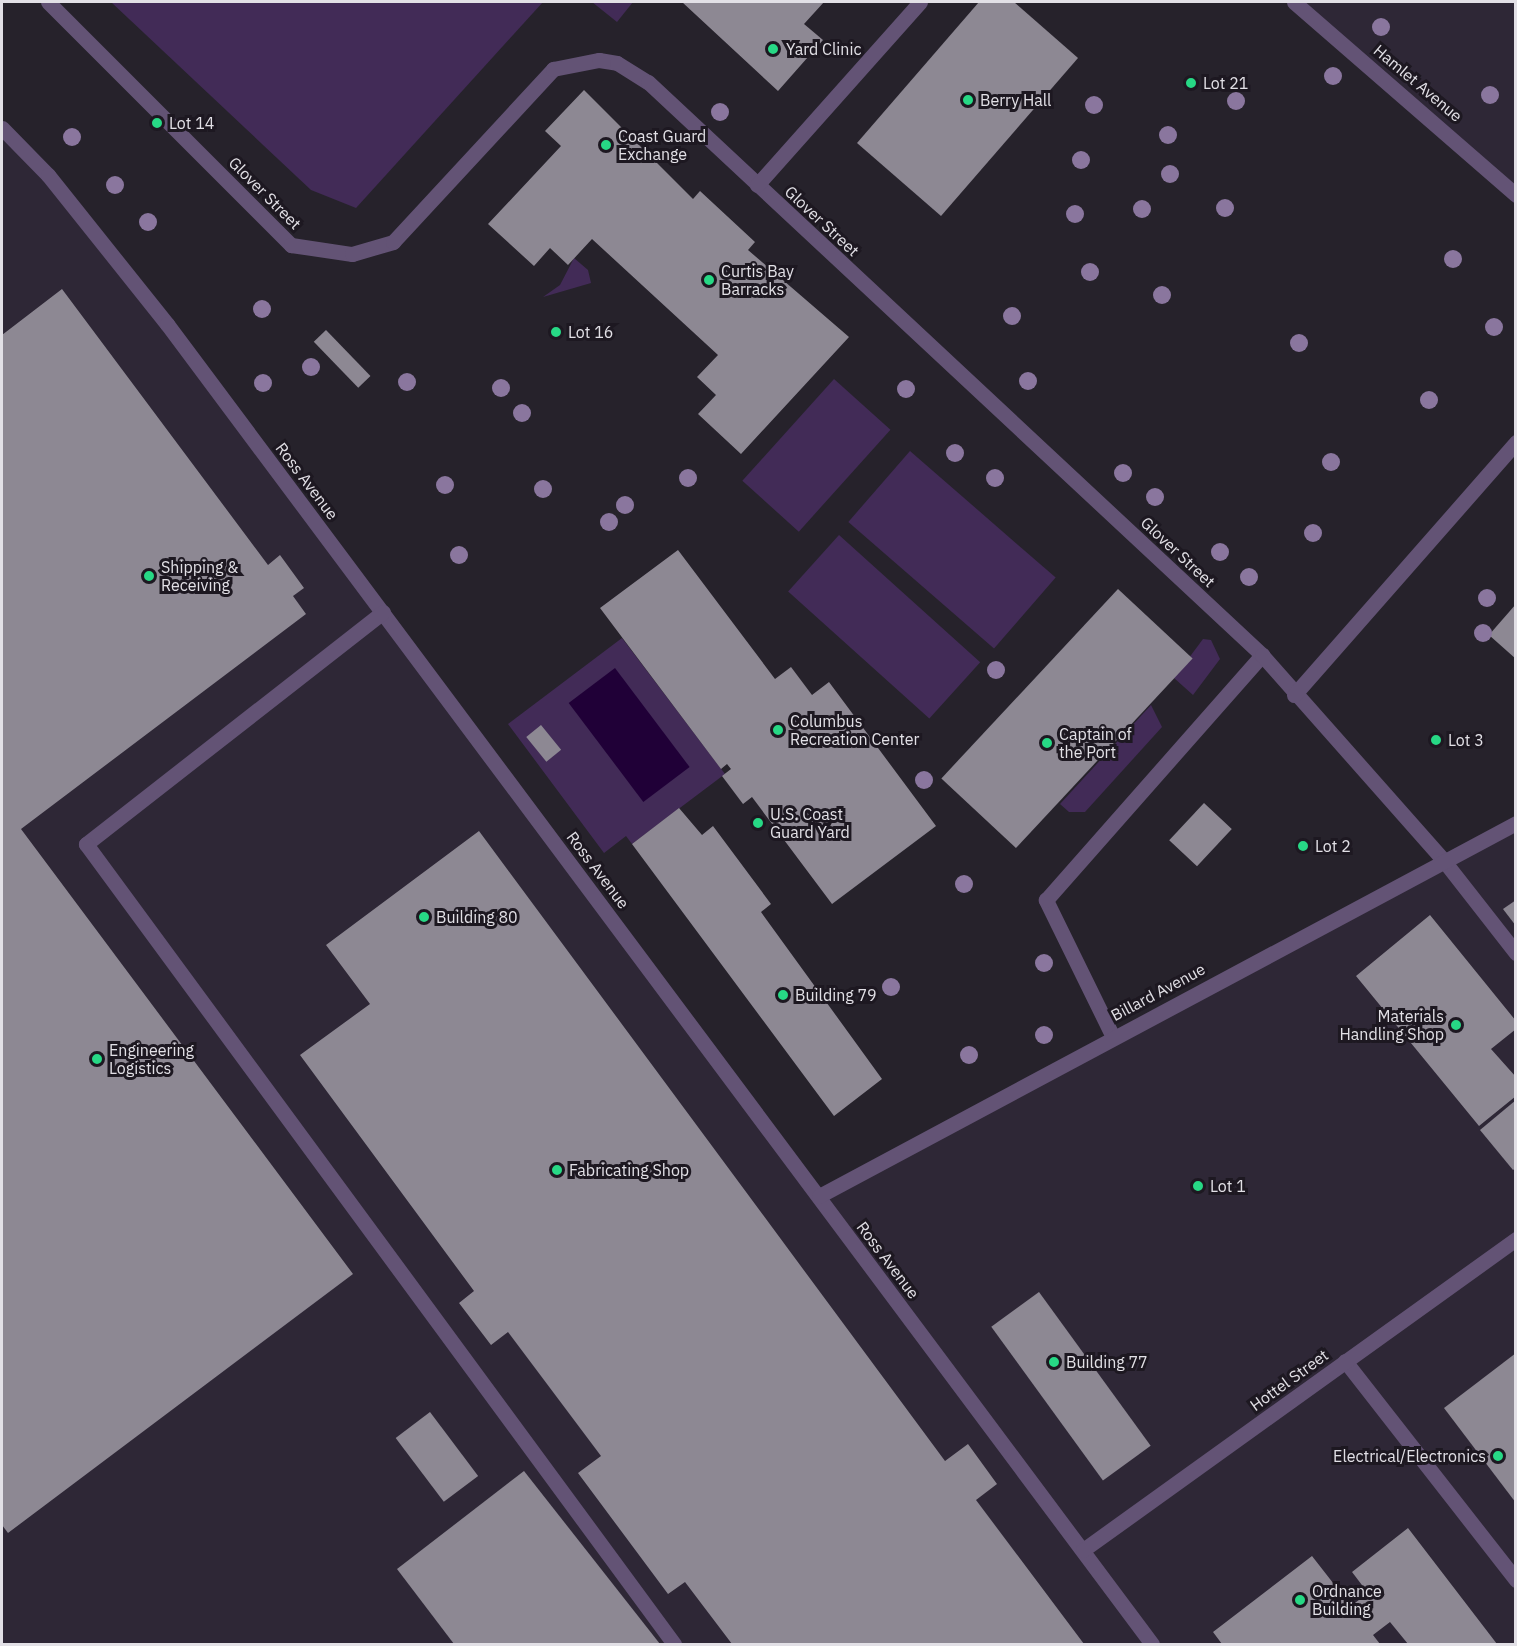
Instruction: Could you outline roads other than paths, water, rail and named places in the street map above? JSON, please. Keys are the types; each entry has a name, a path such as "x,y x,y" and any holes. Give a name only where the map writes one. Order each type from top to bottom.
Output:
{"street":[{"name":"Glover Street","path":"48,2 291,245 352,254 393,242 554,69 574,61 617,63 648,82 1262,655 1294,695 1444,861 1515,953"},
{"path":"757,185 920,2"},
{"name":"Hamlet Avenue","path":"1294,2 1515,195"},
{"name":"Ross Avenue","path":"2,128 48,175 167,324 1152,1644"},
{"path":"1294,695 1515,442"},
{"path":"383,612 86,844 674,1644"},
{"path":"1113,1037 1046,900 1262,655"},
{"name":"Billard Avenue","path":"819,1196 1515,823"},
{"name":"Hottel Street","path":"1083,1550 1515,1239"},
{"path":"1345,1361 1515,1580"}],"place":[{"name":"Yard Clinic","path":"773,49"},
{"name":"Lot 21","path":"1191,83"},
{"name":"Berry Hall","path":"968,100"},
{"name":"Lot 14","path":"157,123"},
{"name":"Coast Guard Exchange","path":"606,145"},
{"name":"Curtis Bay Barracks","path":"709,280"},
{"name":"Lot 16","path":"556,332"},
{"name":"Shipping & Receiving","path":"149,576"},
{"name":"Columbus Recreation Center","path":"778,730"},
{"name":"Lot 3","path":"1436,740"},
{"name":"Captain of the Port","path":"1047,743"},
{"name":"U.S. Coast Guard Yard","path":"758,823"},
{"name":"Lot 2","path":"1303,846"},
{"name":"Building 80","path":"424,917"},
{"name":"Building 79","path":"783,995"},
{"name":"Materials Handling Shop","path":"1456,1025"},
{"name":"Engineering Logistics","path":"97,1059"},
{"name":"Fabricating Shop","path":"557,1170"},
{"name":"Lot 1","path":"1198,1186"},
{"name":"Building 77","path":"1054,1362"},
{"name":"Electrical/Electronics","path":"1498,1456"},
{"name":"Ordnance Building","path":"1300,1600"}]}
